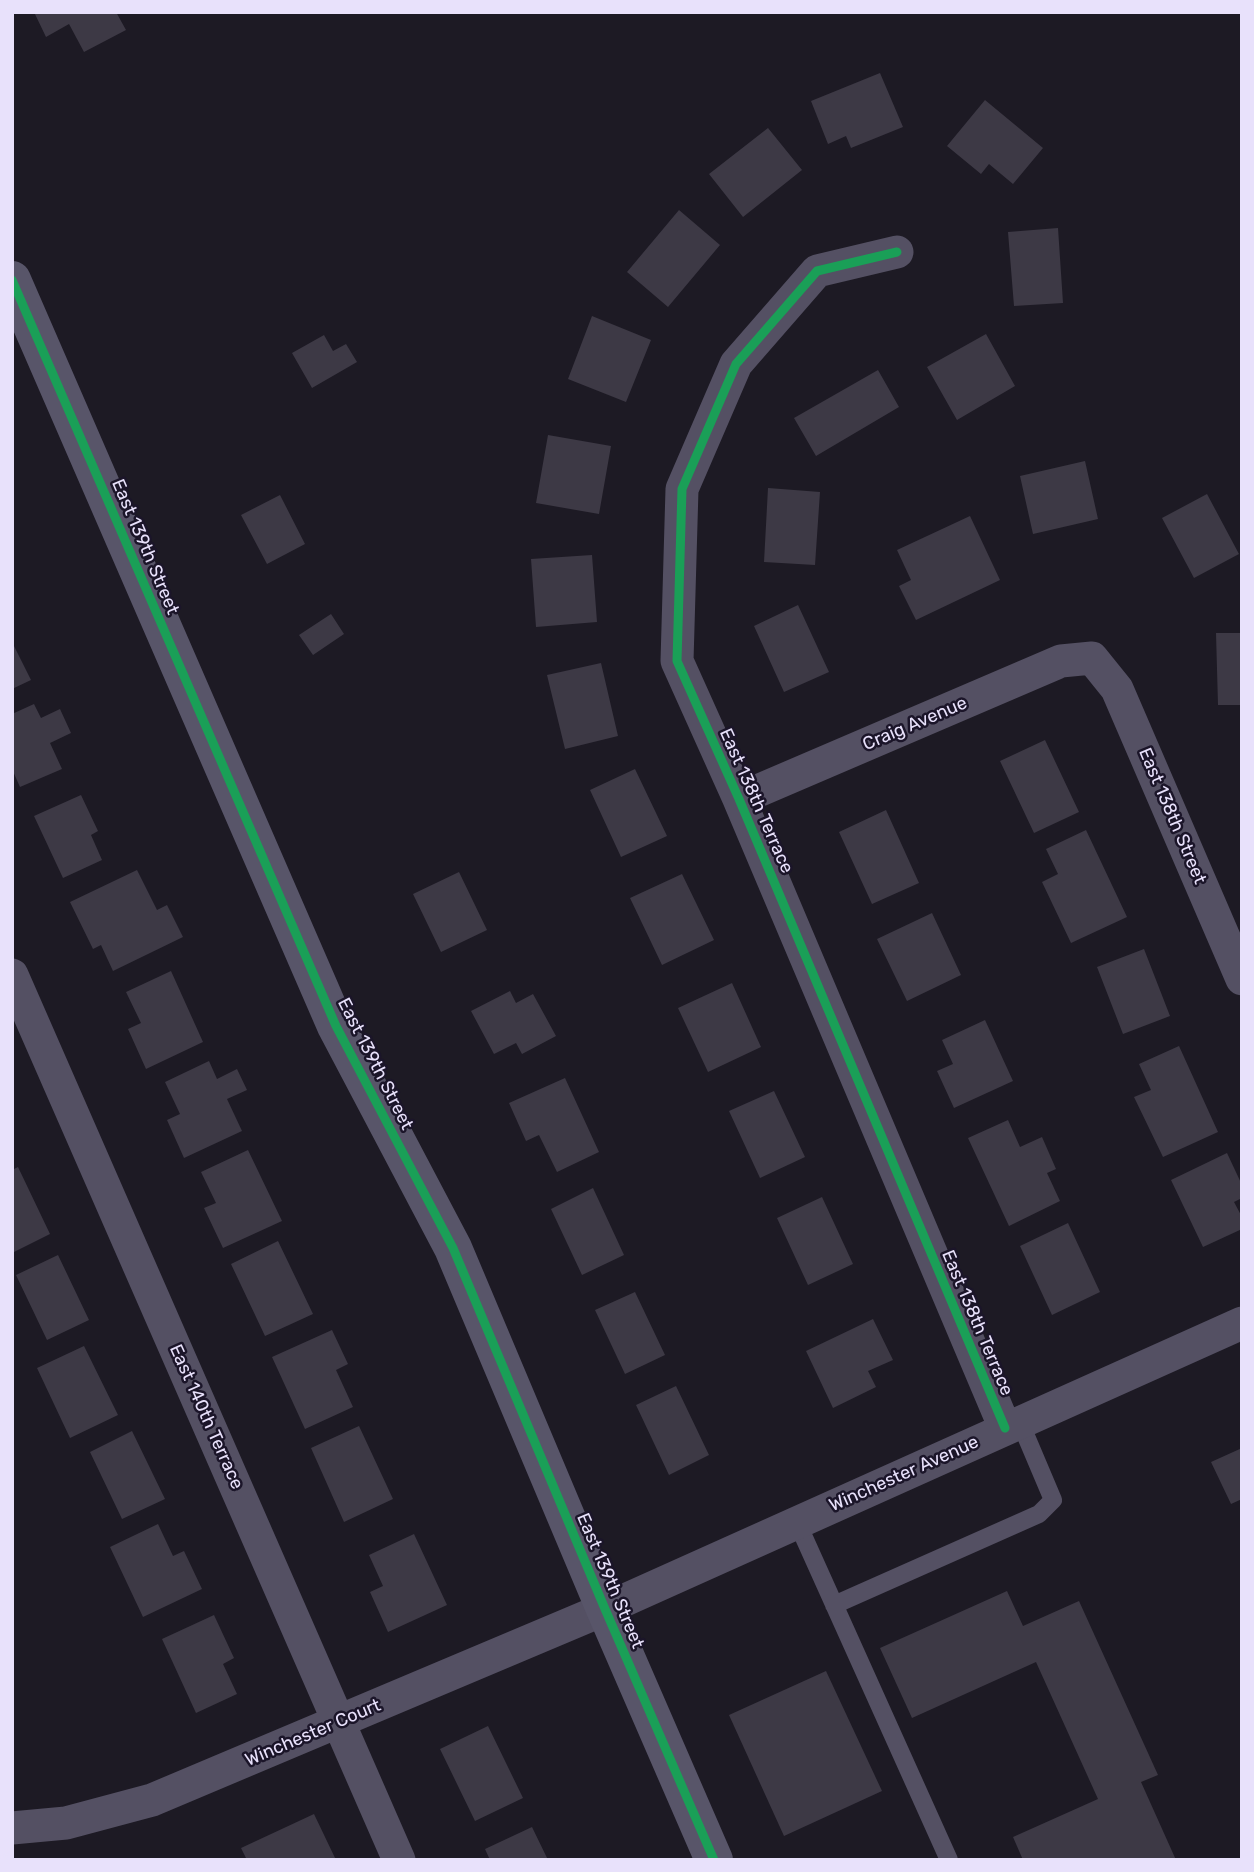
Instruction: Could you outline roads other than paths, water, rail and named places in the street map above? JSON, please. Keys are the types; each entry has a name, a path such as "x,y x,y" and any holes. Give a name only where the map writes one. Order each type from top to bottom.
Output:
{"street":[{"name":"East 138th Terrace","path":"897,252 817,271 736,364 682,489 677,661 740,799 1012,1425"},
{"name":"East 139th Street","path":"12,280 336,1026 453,1248 714,1860"},
{"name":"Craig Avenue","path":"740,799 1061,661 1092,659"},
{"name":"East 138th Street","path":"1092,659 1117,689 1242,979"},
{"name":"East 140th Terrace","path":"12,975 399,1860"},
{"name":"Winchester Avenue","path":"605,1609 1242,1323"},
{"name":"Winchester Court","path":"12,1828 66,1823 152,1800 605,1609"}],"lane":[{"path":"834,1605 1039,1514 1053,1500 1012,1425"},
{"path":"797,1522 949,1860"}]}
